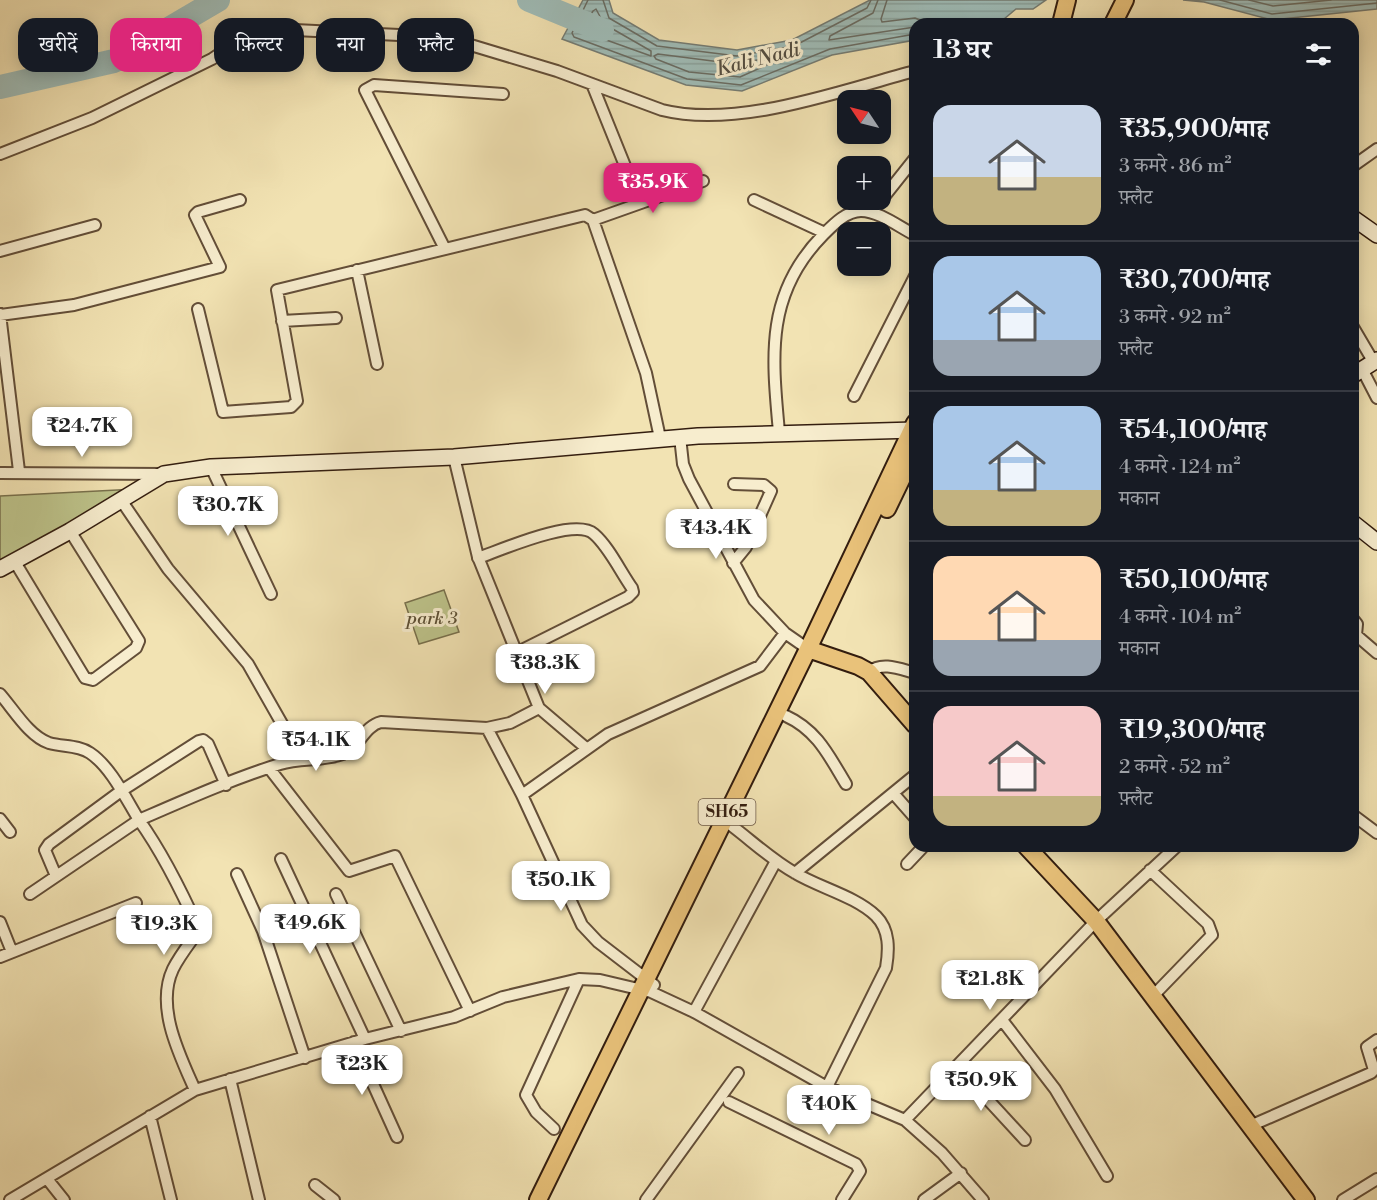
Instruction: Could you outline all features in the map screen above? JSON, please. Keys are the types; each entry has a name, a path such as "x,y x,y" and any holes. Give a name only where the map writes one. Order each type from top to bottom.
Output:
{"main road":[{"path":"1062,18 1067,0"},
{"path":"1116,18 1125,0"},
{"name":"SH65","path":"537,1200 732,826 786,716 909,439"},
{"name":"SH65","path":"550,1200 648,986 813,651 909,463"},
{"path":"813,651 869,672 909,718"},
{"path":"1032,852 1096,921 1306,1200"}],"street":[{"path":"0,154 92,118 212,59 258,31 297,30 440,38 494,50 662,110 687,116 713,117 773,107 909,73"},
{"path":"592,84 640,203"},
{"path":"445,249 365,90 374,85 503,94"},
{"path":"1359,162 1377,148"},
{"path":"872,212 909,166"},
{"path":"198,309 223,412 227,414 297,404 277,290 581,215 593,220 703,181"},
{"path":"19,471 0,315 74,305 220,267 195,215 198,212 240,200"},
{"path":"754,200 825,233"},
{"path":"779,432 773,360 776,327 786,291 798,266 825,233 847,215 859,211 872,212 909,232"},
{"path":"593,220 646,373 660,438"},
{"path":"1359,222 1377,235"},
{"path":"0,251 95,225"},
{"path":"357,270 377,364"},
{"path":"854,396 909,288"},
{"path":"282,321 336,318"},
{"path":"1359,345 1377,398"},
{"path":"0,473 19,471 164,474 211,467 454,457 660,438 909,428"},
{"path":"680,437 683,464 688,479 754,600 785,633 813,651"},
{"path":"454,457 478,558 539,708 585,748"},
{"path":"211,467 271,594"},
{"path":"0,569 70,531 164,474"},
{"path":"734,484 764,485 771,491 746,547 734,563"},
{"path":"121,500 168,569 248,664 302,759"},
{"path":"1359,528 1377,542"},
{"path":"478,558 547,534 583,529 595,535 632,588 633,591 628,597 516,653"},
{"path":"15,562 85,678 93,680 136,648 139,641 70,531"},
{"path":"522,795 585,748 643,716 745,675 769,657 785,633"},
{"path":"1359,638 1377,653"},
{"path":"869,672 874,668 887,666 909,672"},
{"path":"0,694 38,736 48,742 80,748 95,757 121,791 172,872 199,930 172,971 168,990 169,1017 175,1045 195,1090"},
{"path":"30,894 139,820 269,768 302,759 348,752 370,729 381,722 487,728 510,723 539,708"},
{"path":"786,716 800,722 818,738 846,784"},
{"path":"487,728 522,795 582,925 598,942 648,986 827,1087 905,1120 926,1136 962,1173 983,1200"},
{"path":"56,876 45,847 121,791 202,740 208,744 226,785"},
{"path":"269,768 349,871 393,855 398,859 470,1011"},
{"path":"795,873 909,780"},
{"path":"893,792 909,811"},
{"path":"0,819 10,832"},
{"path":"1359,820 1377,833"},
{"path":"732,826 795,873 864,908 877,917 886,932 889,951 886,968 827,1087"},
{"path":"907,864 918,852"},
{"path":"905,1120 1096,921 1170,852"},
{"path":"281,859 365,1039"},
{"path":"694,1012 776,861"},
{"path":"1150,870 1208,924 1212,935 1153,996"},
{"path":"237,874 263,931 305,1058"},
{"path":"336,894 401,1031"},
{"path":"0,957 136,903"},
{"path":"0,922 12,952"},
{"path":"10,1200 48,1180 80,1157 195,1090 354,1042 470,1011 550,984 579,979 648,986"},
{"path":"554,1129 536,1112 526,1095 579,979"},
{"path":"1002,1020 1055,1089 1107,1176"},
{"path":"1250,1126 1371,1074 1374,1070 1367,1047 1377,1040"},
{"path":"354,1042 397,1137"},
{"path":"957,1066 1025,1140"},
{"path":"646,1200 738,1073"},
{"path":"230,1079 259,1200"},
{"path":"729,1102 856,1164 860,1171 842,1200"},
{"path":"150,1116 171,1200"},
{"path":"924,1200 962,1173"},
{"path":"1343,1200 1377,1179"},
{"path":"48,1180 64,1200"},
{"path":"315,1185 333,1200"}],"green space":[{"path":"137,489 0,563 0,496"},
{"name":"park 3","path":"444,590 459,632 419,644 405,603"}],"water":[{"path":"583,0 609,0 613,13 659,40 737,50 792,40 870,0 1046,0 1033,9 1016,9 1005,18 909,18 909,41 832,55 742,91 686,85 562,39"},
{"path":"1183,0 1377,0 1377,9 1291,18 1264,18 1204,2"}],"waterway":[{"name":"Kali Nadi","path":"0,87 114,61 218,0"},
{"name":"Kali Nadi","path":"529,0 602,30"}]}
